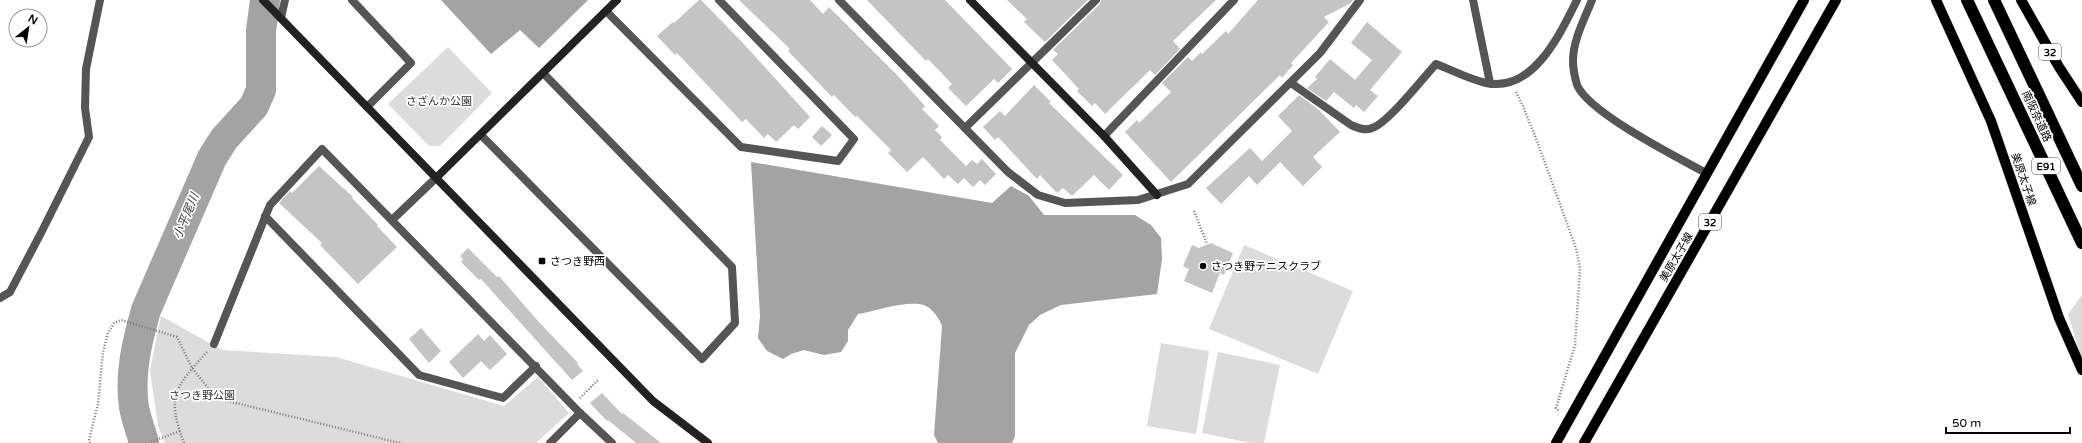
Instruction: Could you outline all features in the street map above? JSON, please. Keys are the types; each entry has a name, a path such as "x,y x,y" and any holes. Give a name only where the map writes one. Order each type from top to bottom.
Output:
{"highway":[{"name":"南阪奈道路","path":"1967,0 2082,243"},
{"name":"南阪奈道路","path":"1994,0 2082,186"}],"main road":[{"name":"美原太子線","path":"1556,443 1804,0"},
{"name":"美原太子線","path":"1584,443 1836,0"},
{"name":"美原太子線","path":"1936,0 1991,121 2059,318 2082,370"},
{"name":"32","path":"2021,0 2082,102"}],"street":[{"path":"0,298 10,292 42,232 89,137 85,108 86,69 100,0"},
{"path":"263,0 654,401 708,443"},
{"path":"280,18 285,0"},
{"path":"352,0 411,63 367,107"},
{"path":"392,220 544,74 617,0"},
{"path":"606,11 741,147 838,162 854,139 719,0"},
{"path":"840,0 1008,172 1038,195 1065,203 1138,200 1188,184 1320,54 1360,0"},
{"path":"970,0 1104,136 1157,195"},
{"path":"965,128 1096,0"},
{"path":"1104,136 1234,0"},
{"path":"1473,0 1490,83"},
{"path":"1291,83 1351,126 1361,129 1372,128 1384,121 1436,64 1490,83 1510,83 1532,69 1551,46 1577,0"},
{"path":"1592,0 1574,46 1573,62 1577,85 1590,102 1610,118 1706,173"},
{"path":"481,135 702,360 735,324 732,267 544,74"},
{"path":"214,344 270,205 322,149 536,366 572,405 612,443"},
{"path":"265,216 419,374 503,398 536,366"},
{"path":"550,443 580,413"}],"path":[{"path":"1510,83 1522,104 1537,141 1576,248 1580,268 1575,345 1556,408 1569,419"},
{"path":"1194,211 1207,244"},
{"path":"90,443 89,440 98,404 103,352 108,333 114,323 121,320 178,337 192,368 208,388 228,401 400,443"},
{"path":"184,443 176,420 174,396 183,379 214,344"},
{"path":"572,405 600,379"},
{"path":"150,442 180,431"}],"green space":[{"name":"さざんか公園","path":"448,47 492,93 440,146 429,146 388,104"},
{"path":"1244,245 1353,291 1318,374 1209,329"},
{"path":"2082,295 2082,360 2068,314"},
{"name":"さつき野公園","path":"161,316 222,350 336,357 504,406 538,377 569,413 536,443 165,443 158,426 150,370"},
{"path":"1161,343 1209,351 1196,434 1147,426"},
{"path":"1218,352 1280,365 1264,443 1251,443 1202,433"}],"shaded area":[{"path":"441,0 588,0 539,48 520,30 491,54"},
{"path":"751,162 992,203 1011,186 1029,196 1044,215 1135,215 1151,225 1161,238 1162,259 1157,294 1061,305 1040,315 1029,325 1015,353 1015,436 1012,443 938,443 934,435 942,326 935,314 924,305 909,304 891,306 858,314 848,330 848,341 841,352 824,355 804,350 791,354 783,359 767,351 758,338 760,316"}],"building":[{"path":"699,0 701,0 742,42 810,117 798,129 794,125 776,142 768,134 764,138 746,119 742,122 677,53 675,55 657,36"},
{"path":"739,0 810,0 823,14 829,7 897,75 925,106 922,109 939,126 935,130 942,137 940,140 966,166 972,160 977,164 982,159 996,174 985,185 980,180 973,187 964,178 958,184 948,175 944,179 923,157 907,172 888,153 891,150 857,116 855,117 834,95 832,97 788,51 790,49"},
{"path":"867,0 945,0 1012,69 998,83 994,79 966,106 948,88 952,84 928,59 926,61"},
{"path":"1007,0 1088,0 1045,42 1024,22 1027,19"},
{"path":"1101,0 1216,0 1173,41 1180,49 1155,75 1150,70 1105,114 1095,103 1092,106 1077,91 1079,89 1052,60 1058,54 1053,50 1100,4"},
{"path":"1258,0 1353,0 1351,3 1324,17 1329,22 1291,63 1293,65 1282,78 1280,75 1171,182 1125,132 1137,120 1139,123 1171,92 1162,83 1188,57 1192,61 1201,52 1202,54 1226,31 1228,34"},
{"path":"1367,22 1402,52 1370,90 1378,96 1364,112 1356,105 1354,108 1334,92 1326,101 1307,88 1317,79 1315,77 1330,59 1355,80 1372,60 1351,43"},
{"path":"1034,85 1051,102 1049,103 1123,175 1109,190 1094,175 1072,196 1063,188 1057,193 1040,175 1037,179 998,137 995,140 983,127 1000,111 1005,116"},
{"path":"1299,95 1319,110 1340,132 1313,157 1322,167 1303,186 1280,162 1257,185 1249,176 1221,204 1206,188 1250,148 1262,161 1292,131 1278,116"},
{"path":"822,126 832,135 821,146 812,137"},
{"path":"319,166 353,197 352,198 397,247 358,284 320,245 322,243 279,203 290,191 292,193"},
{"path":"1211,243 1233,253 1224,275 1220,273 1212,293 1184,281 1189,269 1183,266 1192,245 1199,248"},
{"path":"468,248 497,277 499,276 537,320 578,363 577,364 583,371 572,380 481,279 479,280 461,262 463,259 460,256"},
{"path":"421,328 441,351 429,363 409,339"},
{"path":"478,334 484,341 490,335 507,354 490,370 481,361 463,378 449,362"},
{"path":"602,393 622,414 623,413 661,443 636,443 608,420 607,421 590,403"}],"waterway":[{"name":"小平尾川","path":"144,443 134,407 132,382 137,346 146,310 212,158 224,139 254,106 261,90 261,31 265,0"}],"place":[{"name":"さつき野西","path":"542,261"},
{"name":"さつき野テニスクラブ","path":"1203,266"}]}
